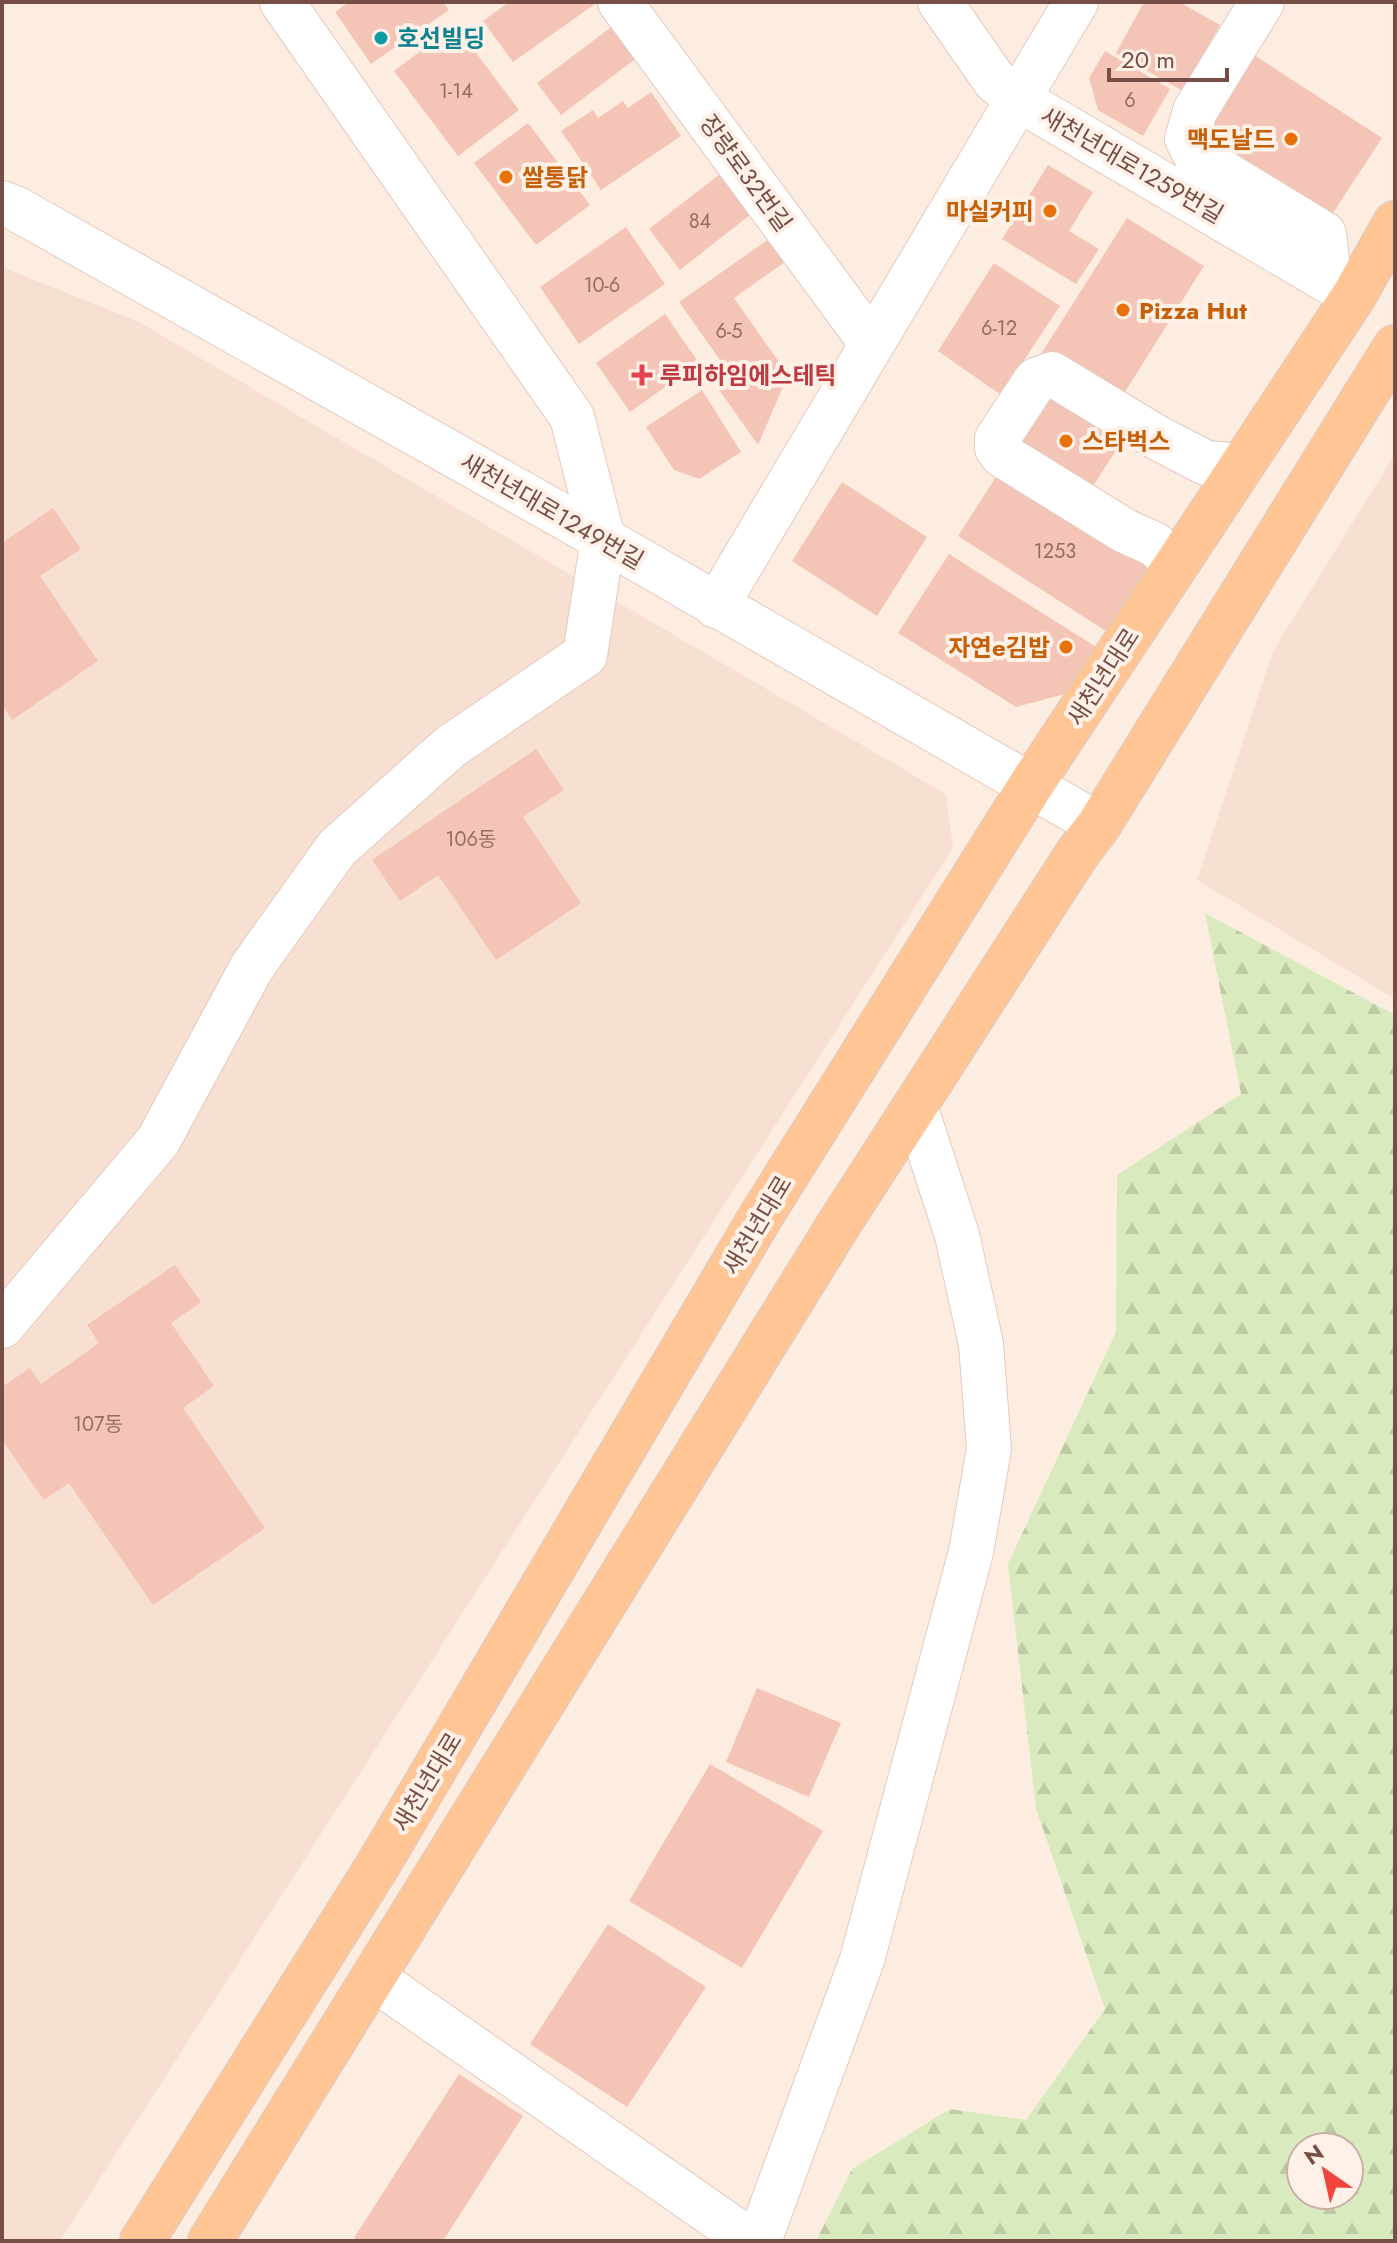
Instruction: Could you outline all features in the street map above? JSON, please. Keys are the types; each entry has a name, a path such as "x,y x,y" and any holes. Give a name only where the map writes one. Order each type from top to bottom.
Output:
{"main road":[{"name":"새천년대로","path":"142,2241 378,1865 761,1216 1031,785 1241,466 1341,288 1395,223"},
{"path":"210,2241 915,1106 1077,854 1099,825 1395,347"}],"street":[{"path":"2,1326 158,1141 252,967 337,848 450,747 585,655 603,539 572,417 282,2"},
{"name":"장량로32번길","path":"620,2 872,344"},
{"name":"새천년대로1259번길","path":"940,2 995,81 1018,99 1341,288"},
{"path":"716,606 1076,2"},
{"path":"1251,20 1195,111 1187,139 1196,156 1324,234 1341,288"},
{"name":"새천년대로1249번길","path":"2,203 603,539 1099,825"},
{"path":"1177,564 1154,544 1125,531 1002,455 997,448 997,439 1036,380 1052,374 1156,437 1206,463 1241,466"},
{"path":"759,2241 862,1960 971,1552 989,1449 981,1344 957,1235 915,1106"},
{"path":"373,1978 751,2241"}],"shaded area":[{"path":"2,267 137,321 946,794 953,848 60,2241 2,2241"},
{"path":"1395,454 1395,999 1197,880 1273,651"}],"green space":[{"path":"1205,913 1395,1015 1395,2241 816,2241 852,2169 950,2109 1026,2120 1105,2009 1036,1809 1008,1564 1116,1332 1117,1175 1241,1094"}],"building":[{"name":"호선빌딩","path":"344,2 443,2 449,10 371,64 335,12 346,4"},
{"path":"509,2 595,4 513,62 483,21"},
{"path":"1144,2 1179,2 1220,25 1183,91 1116,53"},
{"path":"455,25 519,110 458,156 394,71"},
{"path":"614,25 638,57 561,115 537,83"},
{"path":"1105,51 1170,89 1143,136 1098,110 1089,78"},
{"name":"맥도날드","path":"1254,55 1382,138 1327,222 1200,140"},
{"path":"651,92 681,136 601,190 561,131 593,110 598,118 623,101 628,108"},
{"path":"528,123 590,205 536,245 474,163"},
{"name":"마실커피","path":"1048,165 1093,192 1069,231 1099,249 1076,284 1002,239"},
{"path":"720,174 751,214 680,270 649,229"},
{"name":"Pizza Hut","path":"1127,218 1204,266 1118,403 1041,354"},
{"path":"626,227 665,284 579,344 540,287"},
{"path":"769,239 785,262 734,298 788,375 758,445 705,370 720,360 679,302"},
{"path":"994,263 1060,306 1001,395 938,351"},
{"path":"665,314 699,363 630,412 596,363"},
{"name":"스타벅스","path":"1053,389 1126,435 1086,497 1006,447"},
{"path":"702,390 741,452 699,479 674,470 646,427"},
{"path":"1001,469 1152,566 1109,633 958,536"},
{"path":"842,482 927,537 877,616 792,561"},
{"path":"53,508 81,549 40,576 98,661 12,720 2,704 2,543"},
{"path":"949,554 1096,647 1065,694 1016,707 898,633"},
{"path":"536,749 564,790 523,817 581,903 496,960 438,875 400,901 372,860"},
{"path":"175,1265 201,1302 171,1323 214,1386 183,1408 265,1528 153,1605 69,1483 44,1500 2,1440 2,1387 30,1368 41,1384 99,1343 87,1325"},
{"path":"757,1688 841,1723 809,1797 726,1762"},
{"path":"710,1764 823,1831 742,1968 629,1901"},
{"path":"608,1924 706,1987 627,2107 530,2044"},
{"path":"459,2074 523,2116 443,2241 360,2241 354,2238"}],"place":[{"name":"호선빌딩","path":"381,38"},
{"name":"맥도날드","path":"1291,139"},
{"name":"쌀통닭","path":"506,177"},
{"name":"마실커피","path":"1050,211"},
{"name":"Pizza Hut","path":"1123,310"},
{"name":"루피하임에스테틱","path":"642,375"},
{"name":"스타벅스","path":"1066,441"},
{"name":"자연e김밥","path":"1066,647"}]}
